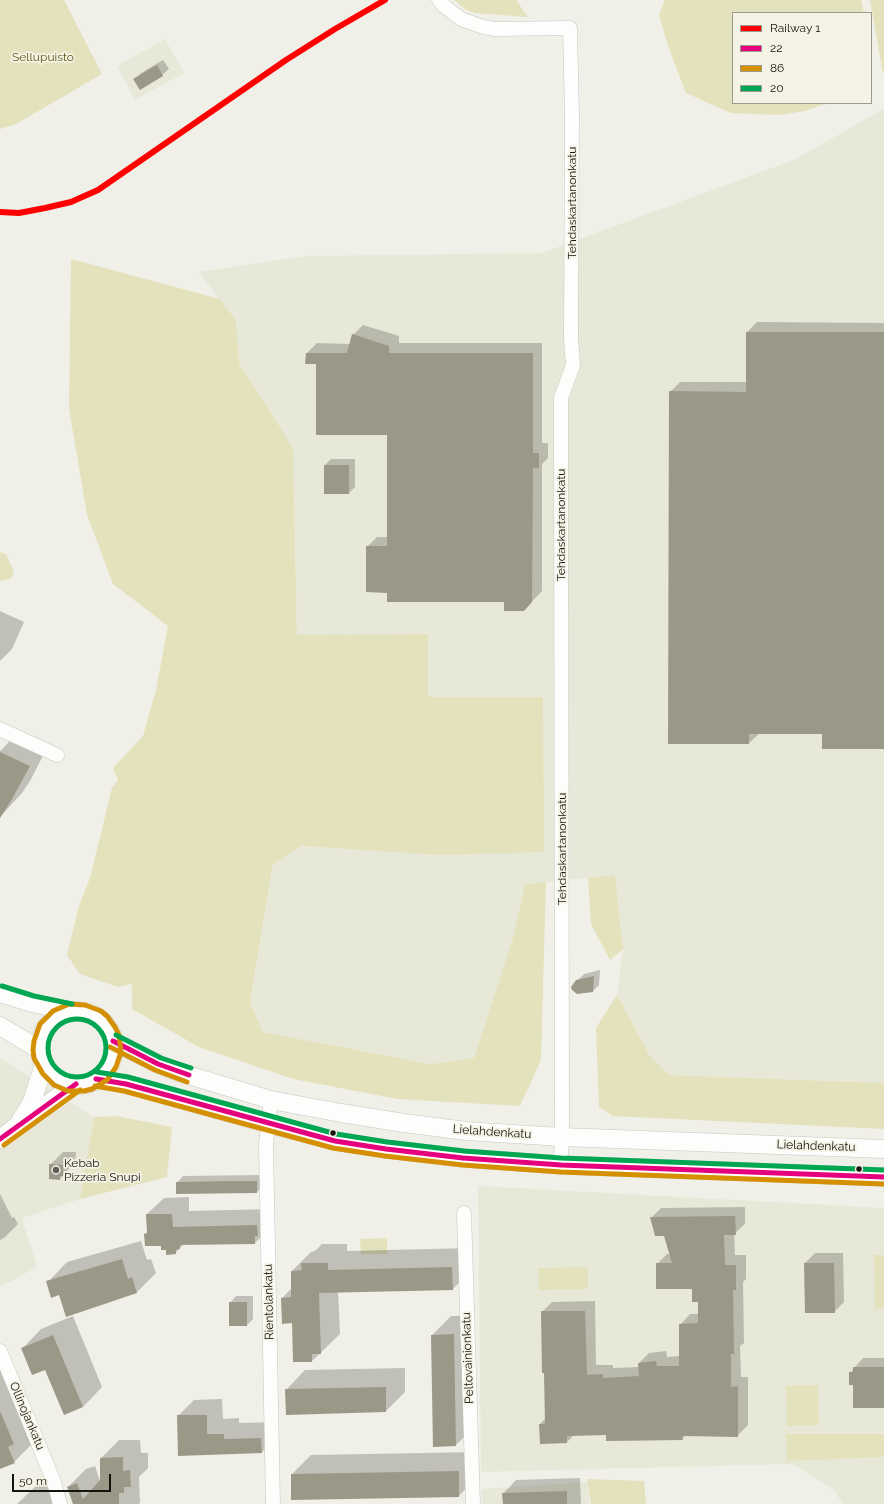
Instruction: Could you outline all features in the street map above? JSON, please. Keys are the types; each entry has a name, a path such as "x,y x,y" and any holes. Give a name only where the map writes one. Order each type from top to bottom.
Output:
{"main road":[{"path":"0,993 32,1003 71,1011 84,1012 97,1017 106,1026 113,1041 114,1051 110,1064 102,1075 90,1082 69,1084 52,1075 42,1057 0,1026"},
{"path":"17,1126 32,1102 42,1057 42,1035 51,1022 57,1017 71,1011"},
{"name":"Lielahdenkatu","path":"113,1041 158,1064 178,1072 271,1100 404,1123 466,1131 562,1137 884,1149"},
{"path":"96,1079 126,1084 335,1141 386,1149 463,1158 561,1165 884,1176"},
{"path":"0,1140 76,1084"}],"street":[{"name":"Tehdaskartanonkatu","path":"439,0 447,9 461,19 483,27 495,29 570,28 572,116 571,338 573,365 561,398 561,1165"},
{"path":"0,728 57,755"},
{"name":"Rientolankatu","path":"271,1100 266,1144 273,1504"},
{"name":"Peltovainionkatu","path":"464,1213 473,1504"},
{"name":"Ollinojankatu","path":"0,1351 54,1482 60,1504"}],"shaded area":[{"path":"165,39 184,73 135,100 117,66"},
{"path":"884,109 884,1083 669,1075 650,1056 617,995 623,949 615,875 525,884 513,938 474,1058 430,1064 263,1032 250,1003 273,864 302,846 438,855 543,698 428,697 427,634 297,635 293,448 239,363 236,321 199,272 306,256 542,253 796,159"},
{"path":"0,1058 94,1117 80,1199 22,1218 37,1267 0,1287"},
{"path":"478,1186 884,1208 884,1504 843,1504 833,1489 792,1464 481,1472"},
{"path":"588,1482 589,1504 482,1504 482,1489"}],"green space":[{"name":"Sellupuisto","path":"0,0 64,0 102,74 16,124 0,129"},
{"path":"454,0 516,0 528,17 474,13 465,9"},
{"path":"665,0 861,0 864,12 732,12 732,104 825,104 805,111 779,115 731,113 686,93 668,46 659,15"},
{"path":"870,0 884,0 884,74 883,73"},
{"path":"71,259 220,299 236,321 239,363 293,448 297,635 428,634 428,697 543,697 544,852 438,855 302,846 273,864 250,1003 263,1032 430,1064 474,1058 513,938 525,884 546,882 541,1060 520,1106 398,1099 293,1079 199,1047 132,1009 132,984 118,987 80,974 67,955 79,906 90,878 112,788 118,780 113,768 143,736 156,690 168,626 113,584 87,515 69,408"},
{"path":"0,552 6,554 14,571 11,579 0,581"},
{"path":"615,875 623,949 610,960 591,924 588,878"},
{"path":"617,995 650,1056 669,1075 884,1083 884,1129 613,1116 599,1107 596,1028"},
{"path":"116,1116 172,1127 167,1177 80,1199 94,1117"},
{"path":"387,1238 387,1254 361,1254 360,1239"},
{"path":"874,1255 884,1255 884,1308 875,1309"},
{"path":"588,1267 588,1289 539,1290 538,1268"},
{"path":"818,1385 819,1425 787,1426 786,1386"},
{"path":"786,1434 884,1434 884,1457 787,1461"},
{"path":"587,1479 644,1481 646,1504 591,1504"}],"building":[{"path":"157,65 163,76 140,90 133,79"},
{"path":"746,332 884,332 884,749 822,749 822,734 749,734 749,744 668,744 669,391 746,392"},
{"path":"352,334 389,346 389,353 533,353 533,453 539,453 539,468 533,468 532,602 524,611 504,611 504,602 387,602 387,593 366,592 366,546 387,546 387,435 316,435 316,364 305,364 306,353 347,353"},
{"path":"324,465 349,465 349,494 324,494"},
{"path":"0,752 30,766 0,818"},
{"path":"594,976 593,992 577,994 572,990 571,987 576,980"},
{"name":"Kebab Pizzeria Snupi","path":"49,1164 63,1165 63,1176 60,1176 60,1180 49,1179"},
{"path":"257,1181 257,1193 176,1194 176,1182"},
{"path":"146,1214 172,1214 173,1227 257,1225 258,1236 255,1236 255,1244 180,1245 180,1249 176,1250 176,1254 166,1255 166,1250 161,1250 161,1246 145,1246 144,1234 147,1233"},
{"path":"735,1216 736,1235 724,1235 725,1265 736,1265 736,1290 733,1290 734,1354 731,1354 731,1387 738,1386 738,1437 682,1436 683,1440 606,1441 606,1435 567,1436 567,1443 540,1444 539,1424 545,1424 541,1311 585,1311 587,1375 603,1374 603,1378 639,1376 638,1363 656,1361 657,1366 679,1366 679,1324 698,1323 698,1302 692,1302 692,1289 656,1289 656,1263 672,1263 664,1236 655,1236 650,1217"},
{"path":"122,1259 128,1279 132,1277 137,1293 66,1317 59,1295 51,1298 46,1281"},
{"path":"301,1263 328,1263 328,1270 452,1267 453,1290 319,1293 321,1354 312,1354 312,1362 293,1362 292,1323 282,1324 281,1298 291,1297 291,1271 302,1270"},
{"path":"804,1263 834,1263 835,1313 805,1313"},
{"path":"229,1302 247,1302 247,1326 229,1326"},
{"path":"454,1334 456,1446 433,1447 431,1335"},
{"path":"53,1335 83,1407 64,1415 45,1370 32,1375 21,1348"},
{"path":"853,1367 884,1367 884,1408 853,1408 853,1385 849,1385 849,1372 853,1372"},
{"path":"386,1387 386,1412 286,1415 285,1389"},
{"path":"0,1411 14,1444 8,1447 15,1463 0,1469"},
{"path":"177,1415 207,1415 207,1434 224,1434 224,1439 261,1438 262,1453 178,1456"},
{"path":"123,1457 123,1471 130,1470 131,1487 124,1487 124,1493 119,1493 119,1504 73,1504 67,1487 77,1483 83,1499 100,1480 100,1458"},
{"path":"459,1471 459,1497 291,1500 291,1474"},
{"path":"567,1491 567,1504 503,1504 502,1493"}],"rail line":[{"name":"1","path":"0,212 19,213 45,208 71,202 98,190 286,60 385,0"}],"transit line":[{"name":"20","path":"2,986 34,996 72,1004"},
{"name":"86","path":"34,1058 34,1041 40,1024 53,1011 69,1004 85,1005 101,1011 107,1016 119,1035 121,1052 116,1067 107,1080 92,1089 84,1091 68,1091 54,1085 43,1074 35,1060"},
{"name":"20","path":"71,1019 83,1019 98,1027 106,1042 106,1048 106,1054 98,1069 83,1077 71,1077 56,1069 48,1054 48,1042 56,1027 71,1019"},
{"name":"20","path":"116,1035 161,1058 191,1068"},
{"name":"22","path":"113,1041 158,1064 189,1075"},
{"name":"86","path":"110,1047 155,1070 187,1082"},
{"name":"20","path":"97,1072 128,1077 336,1134 387,1142 464,1151 561,1158 884,1170"},
{"name":"22","path":"96,1079 126,1084 335,1141 386,1149 463,1158 561,1165 884,1177"},
{"name":"22","path":"0,1139 76,1084"},
{"name":"86","path":"95,1086 124,1091 333,1148 385,1156 463,1165 561,1172 884,1184"},
{"name":"86","path":"4,1145 80,1090"}],"place":[{"name":"Kebab Pizzeria Snupi","path":"56,1170"}]}
